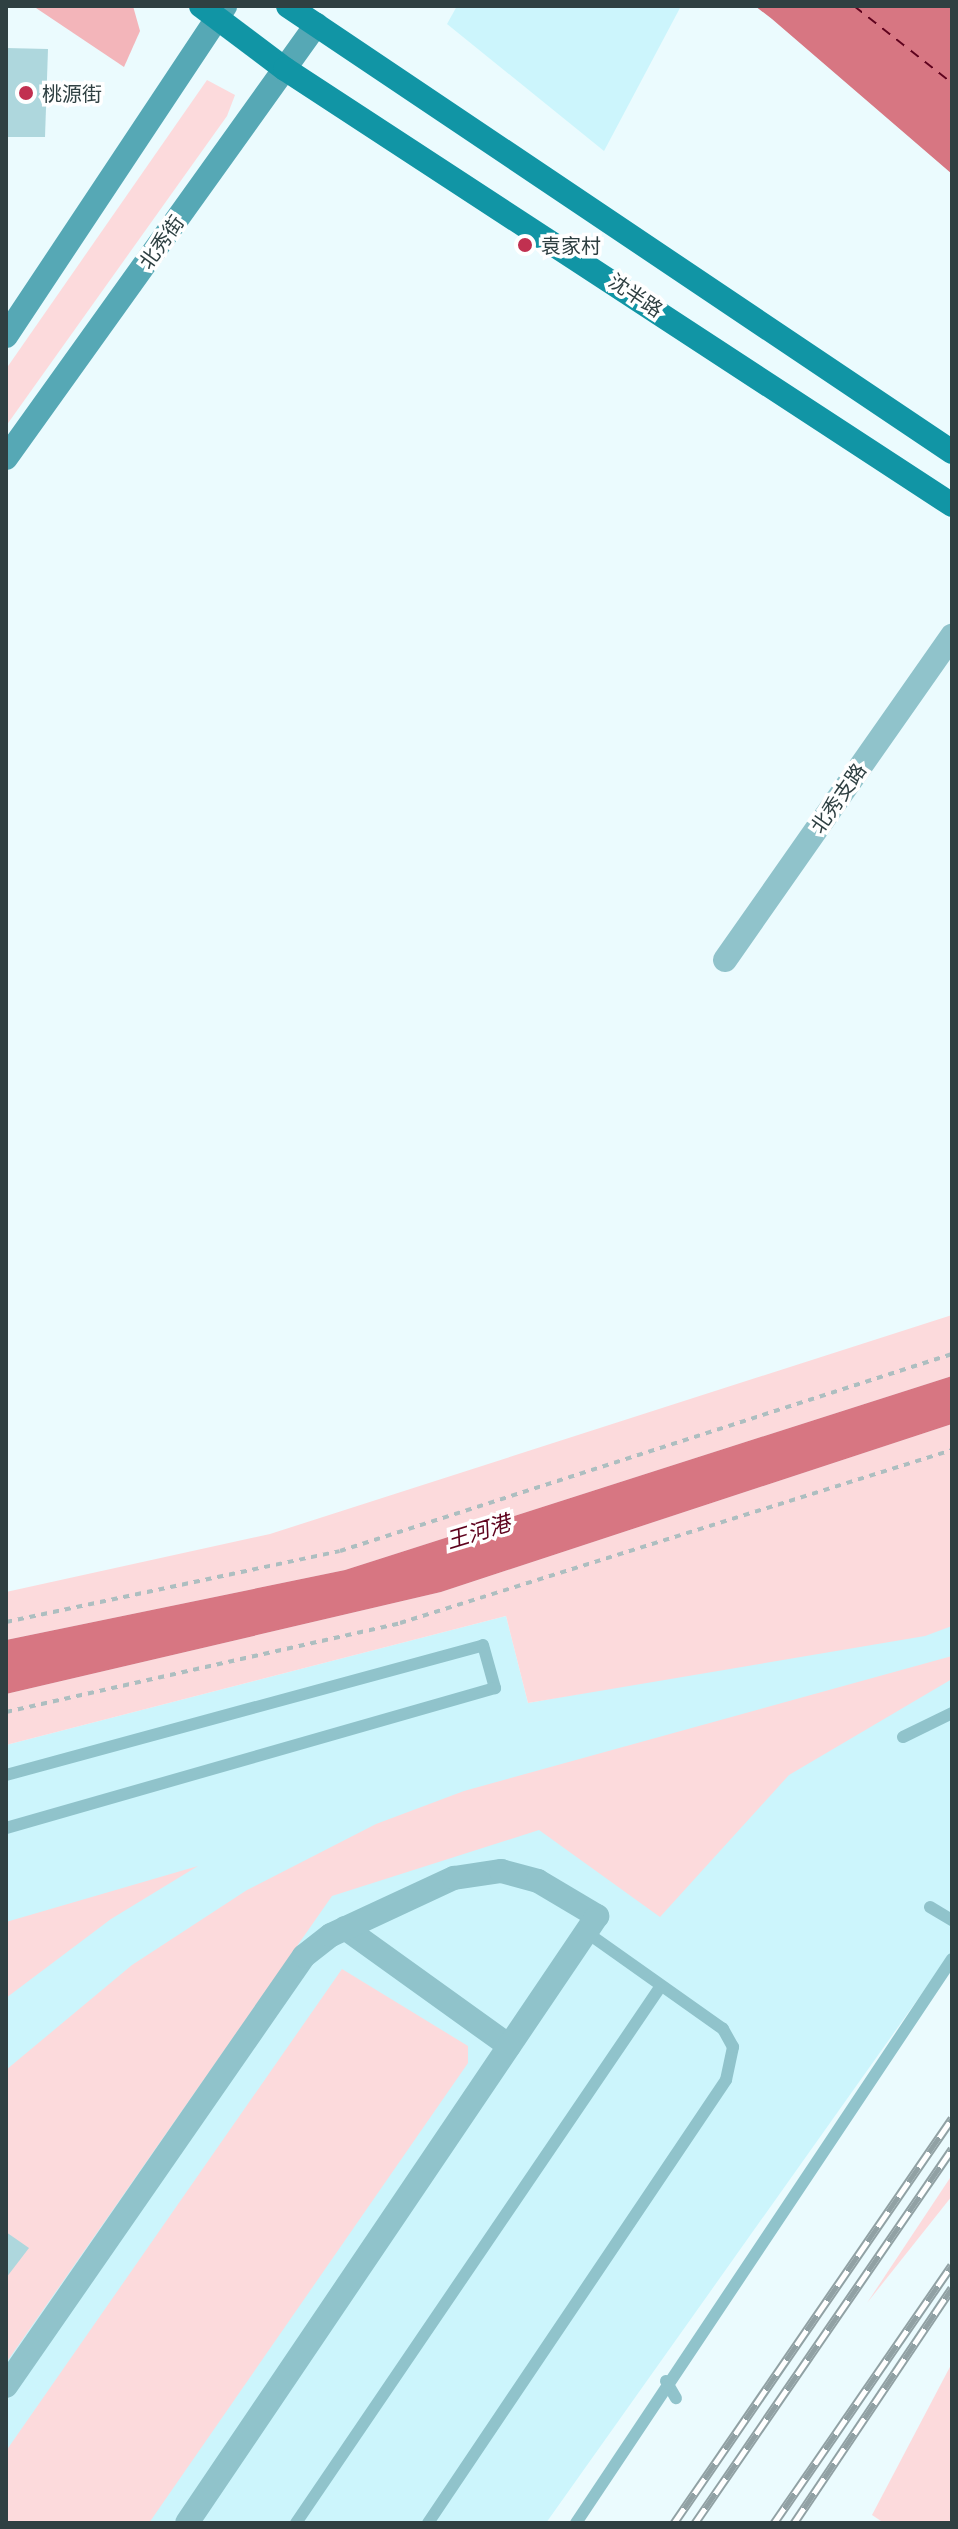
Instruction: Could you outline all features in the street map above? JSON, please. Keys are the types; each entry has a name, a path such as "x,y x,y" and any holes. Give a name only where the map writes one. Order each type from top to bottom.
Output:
{"main road":[{"path":"288,6 952,452"},
{"path":"6,336 214,10"},
{"name":"沈半路","path":"214,10 285,69 952,505"},
{"name":"北秀街","path":"6,458 316,25"}],"street":[{"name":"北秀支路","path":"725,960 952,636"},
{"path":"6,2386 304,1956 345,1928 454,1878 501,1871 538,1881 597,1916 187,2523"},
{"path":"345,1928 509,2046"}],"lane":[{"path":"6,1775 483,1645 495,1688 6,1828"},
{"path":"903,1737 952,1713"},
{"path":"930,1907 952,1920"},
{"path":"428,2523 726,2080 733,2047 723,2029 586,1932"},
{"path":"576,2523 666,2381 952,1959"},
{"path":"296,2523 661,1986"},
{"path":"666,2381 676,2398"}],"path":[{"path":"6,1622 340,1551 952,1354"},
{"path":"6,1712 400,1623 952,1450"}],"shaded area":[{"path":"33,6 133,6 140,31 124,67"},
{"path":"457,6 681,6 604,151 447,24"},
{"path":"207,80 235,95 227,116 6,426 6,369"},
{"path":"952,1315 952,1376 345,1570 6,1640 6,1592 270,1534"},
{"path":"952,1424 952,1626 925,1636 528,1703 506,1616 6,1745 6,1694 441,1592"},
{"path":"506,1616 528,1703 952,1626 952,1951 546,2523 6,2523 6,1745"},
{"path":"952,1656 952,1679 789,1775 660,1917 539,1830 332,1896 6,2363 6,2070 132,1965 247,1890 376,1824 464,1791"},
{"path":"198,1866 111,1919 6,1998 6,1922"},
{"path":"342,1969 468,2046 468,2063 149,2523 6,2523 6,2451"},
{"path":"952,2175 952,2196 867,2303"},
{"path":"952,2363 952,2523 884,2523 872,2515"}],"water":[{"path":"755,6 952,6 952,174 772,19"},
{"name":"王河港","path":"952,1376 952,1424 441,1592 6,1694 6,1640 345,1570"}],"building":[{"name":"桃源街","path":"6,48 48,49 45,137 6,137"},
{"path":"6,2232 29,2248 6,2278"}],"ferry route":[{"path":"854,6 952,83"}],"railway":[{"path":"674,2523 952,2118"},
{"path":"695,2523 952,2149"},
{"path":"774,2523 952,2265"},
{"path":"794,2523 952,2288"}],"place":[{"name":"桃源街","path":"26,93"},
{"name":"袁家村","path":"525,245"}]}
